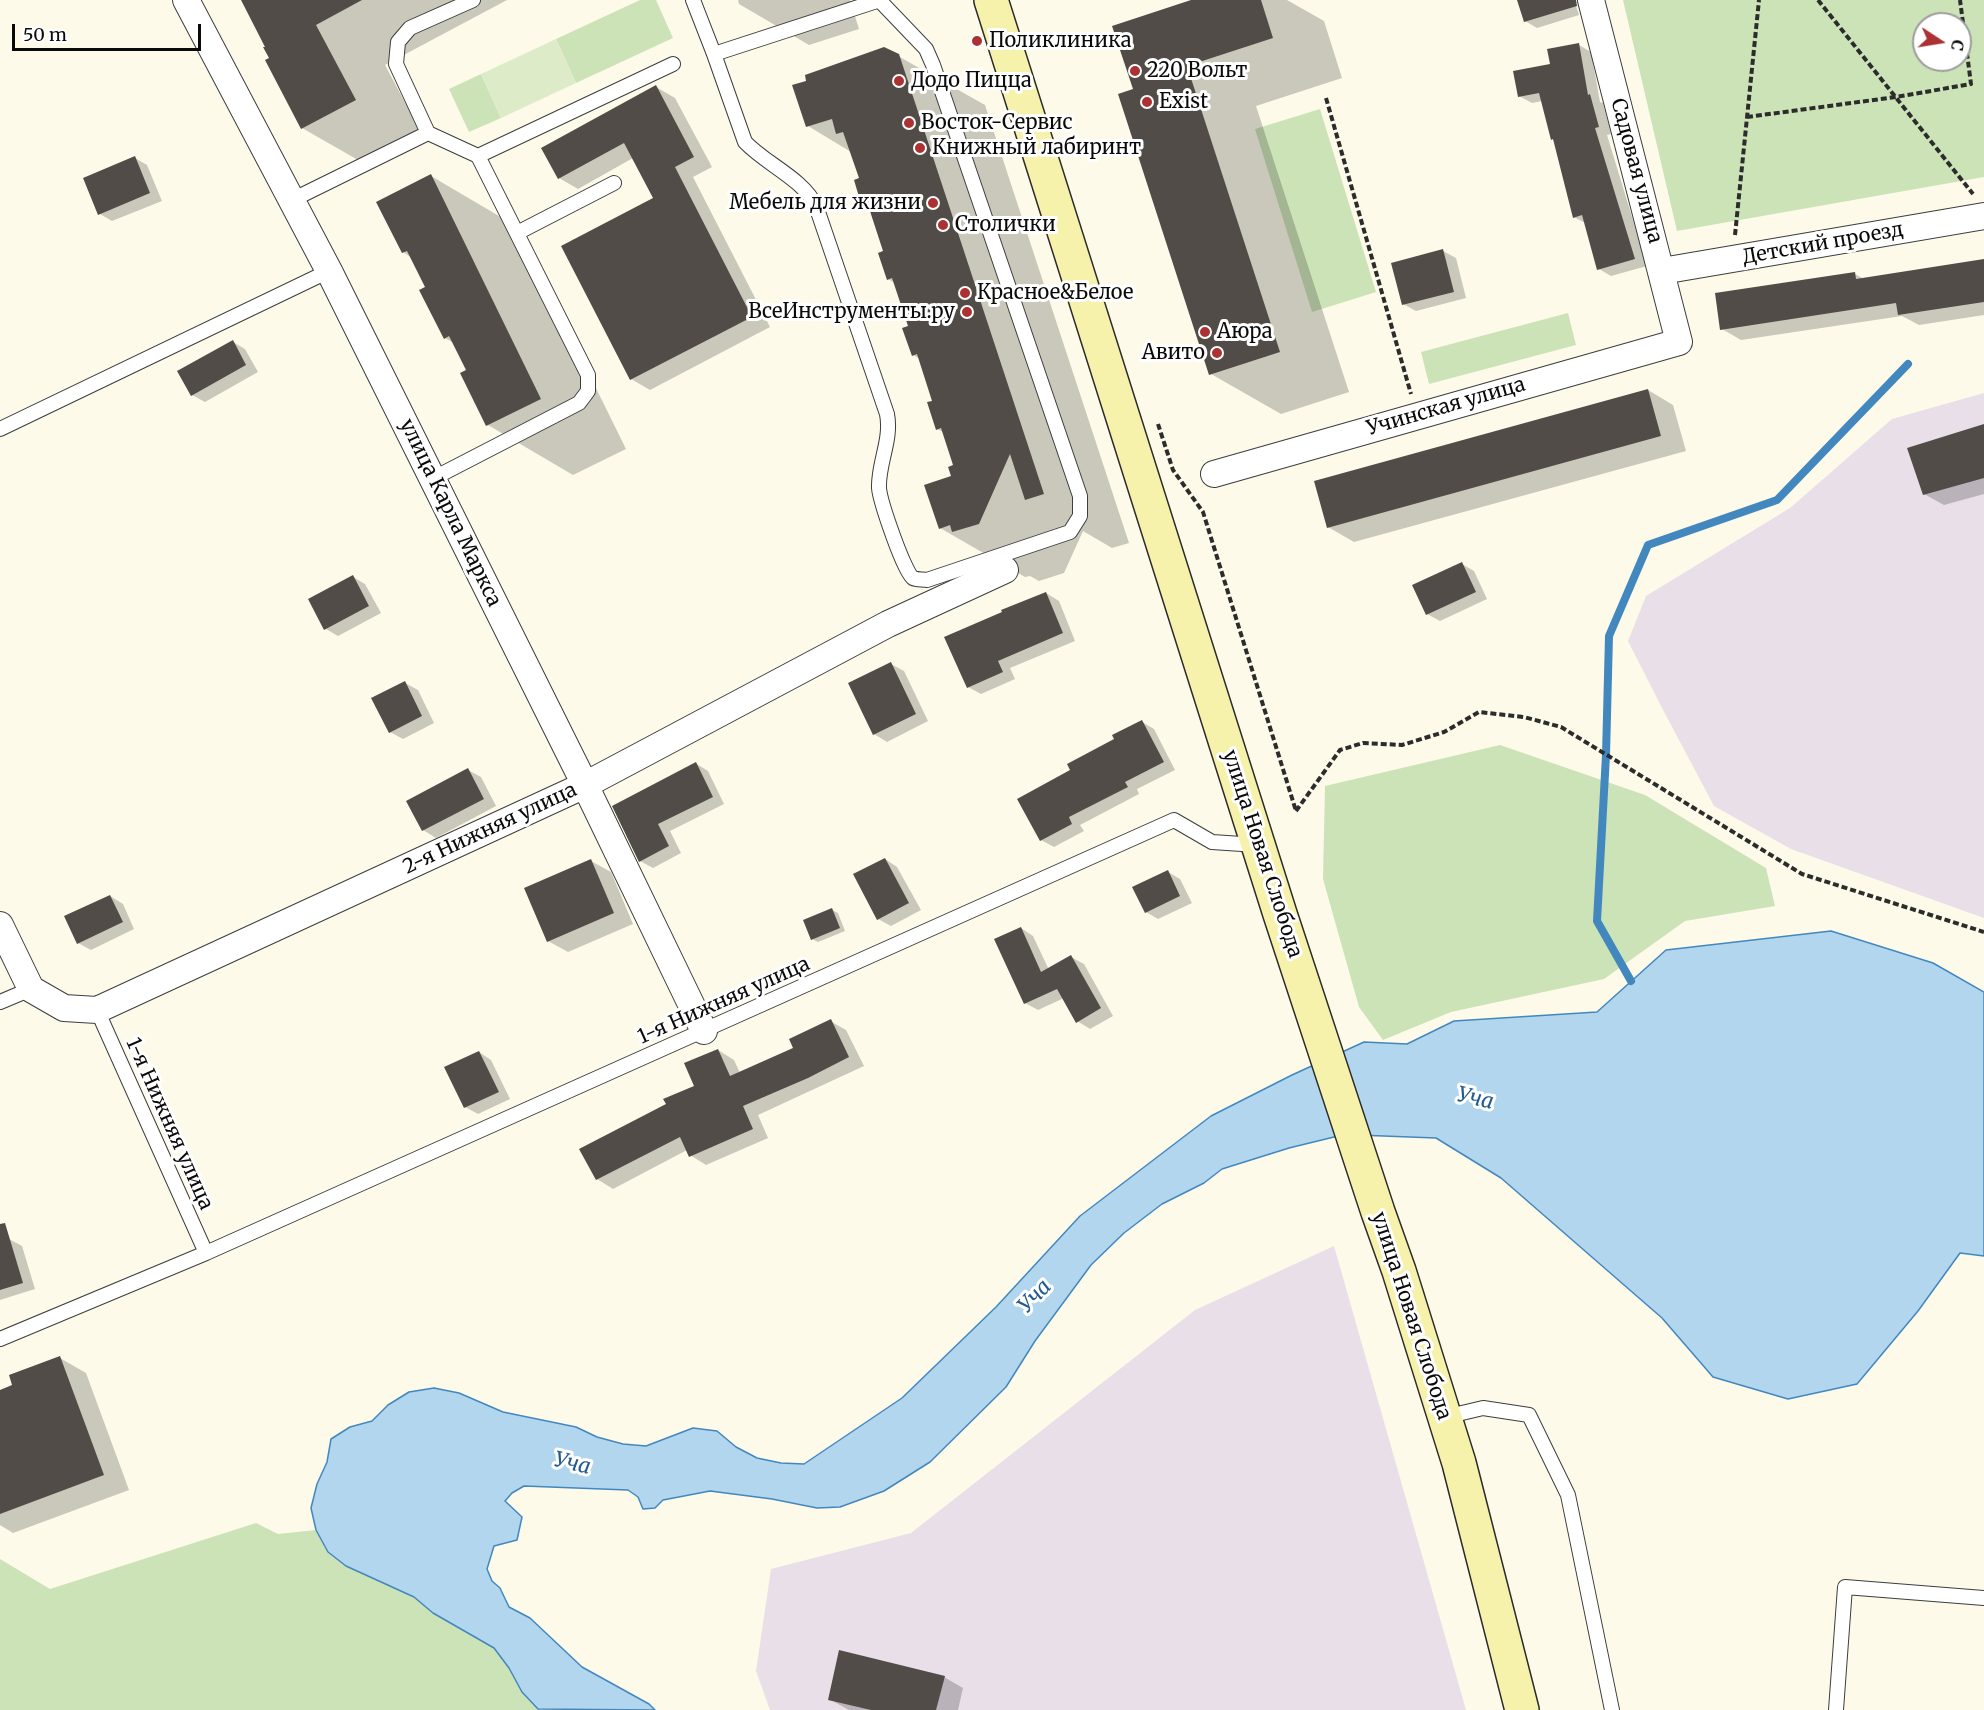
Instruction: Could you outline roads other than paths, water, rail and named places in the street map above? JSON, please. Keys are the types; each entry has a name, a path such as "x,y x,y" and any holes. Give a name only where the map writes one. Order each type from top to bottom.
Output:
{"main road":[{"name":"улица Новая Слобода","path":"991,0 1312,1010 1378,1212 1400,1271 1459,1463 1522,1710"}],"street":[{"name":"улица Карла Маркса","path":"186,0 329,271 585,785 704,1031"},
{"name":"Садовая улица","path":"1591,0 1679,342"},
{"name":"Детский проезд","path":"1662,271 1733,259 1980,207"},
{"name":"Учинская улица","path":"1214,474 1679,342"},
{"name":"2-я Нижняя улица","path":"31,989 64,1008 97,1010 585,785 888,624 1005,570"},
{"path":"0,925 31,989"}],"lane":[{"path":"432,479 579,403 588,391 588,375 478,156 428,133 396,64 398,42 410,28 473,0"},
{"path":"693,0 746,142 754,152 811,195 816,206 887,414 888,435 880,476 881,497 905,569 914,578 927,580 1070,532 1080,516 1080,496 926,49 880,0 714,54"},
{"path":"478,156 673,64"},
{"path":"292,200 428,133"},
{"path":"517,233 614,183"},
{"path":"0,429 329,271"},
{"name":"1-я Нижняя улица","path":"0,1339 206,1253 1174,820 1212,842 1259,845"},
{"path":"0,1002 31,989"},
{"name":"1-я Нижняя улица","path":"97,1010 206,1253"},
{"path":"1444,1418 1483,1408 1528,1415 1568,1495 1612,1710"},
{"path":"1836,1710 1845,1587 1984,1598"}],"water":[{"name":"Уча","path":"1831,931 1933,963 1984,992 1984,1256 1960,1253 1918,1311 1857,1384 1788,1399 1713,1377 1662,1318 1501,1178 1436,1138 1357,1135 1334,1137 1222,1169 1204,1183 1162,1204 1124,1233 1091,1265 1035,1341 1006,1387 930,1462 884,1491 840,1507 817,1508 772,1499 710,1491 663,1500 655,1508 643,1509 638,1497 628,1490 524,1486 512,1493 505,1501 522,1517 517,1540 494,1546 487,1569 509,1607 530,1618 582,1667 649,1704 655,1710 538,1709 522,1692 509,1668 494,1648 433,1613 414,1597 346,1566 328,1552 316,1530 311,1508 317,1484 327,1462 331,1439 350,1427 372,1421 388,1405 409,1392 434,1388 459,1393 503,1412 576,1427 597,1437 623,1444 646,1446 693,1428 717,1431 736,1447 757,1458 781,1463 804,1464 902,1398 996,1307 1080,1216 1211,1116 1364,1042 1407,1044 1454,1021 1597,1012 1666,950"}],"waterway":[{"path":"1631,981 1597,921 1606,755 1609,636 1648,545 1777,500 1908,364"}],"place":[{"name":"Поликлиника","path":"977,41"},
{"name":"220 Вольт","path":"1135,71"},
{"name":"Додо Пицца","path":"899,81"},
{"name":"Exist","path":"1147,102"},
{"name":"Восток-Сервис","path":"909,123"},
{"name":"Книжный лабиринт","path":"920,148"},
{"name":"Мебель для жизни","path":"933,203"},
{"name":"Столички","path":"943,225"},
{"name":"Красное&Белое","path":"965,293"},
{"name":"ВсеИнструменты.ру","path":"967,312"},
{"name":"Аюра","path":"1205,332"},
{"name":"Авито","path":"1217,353"}]}
